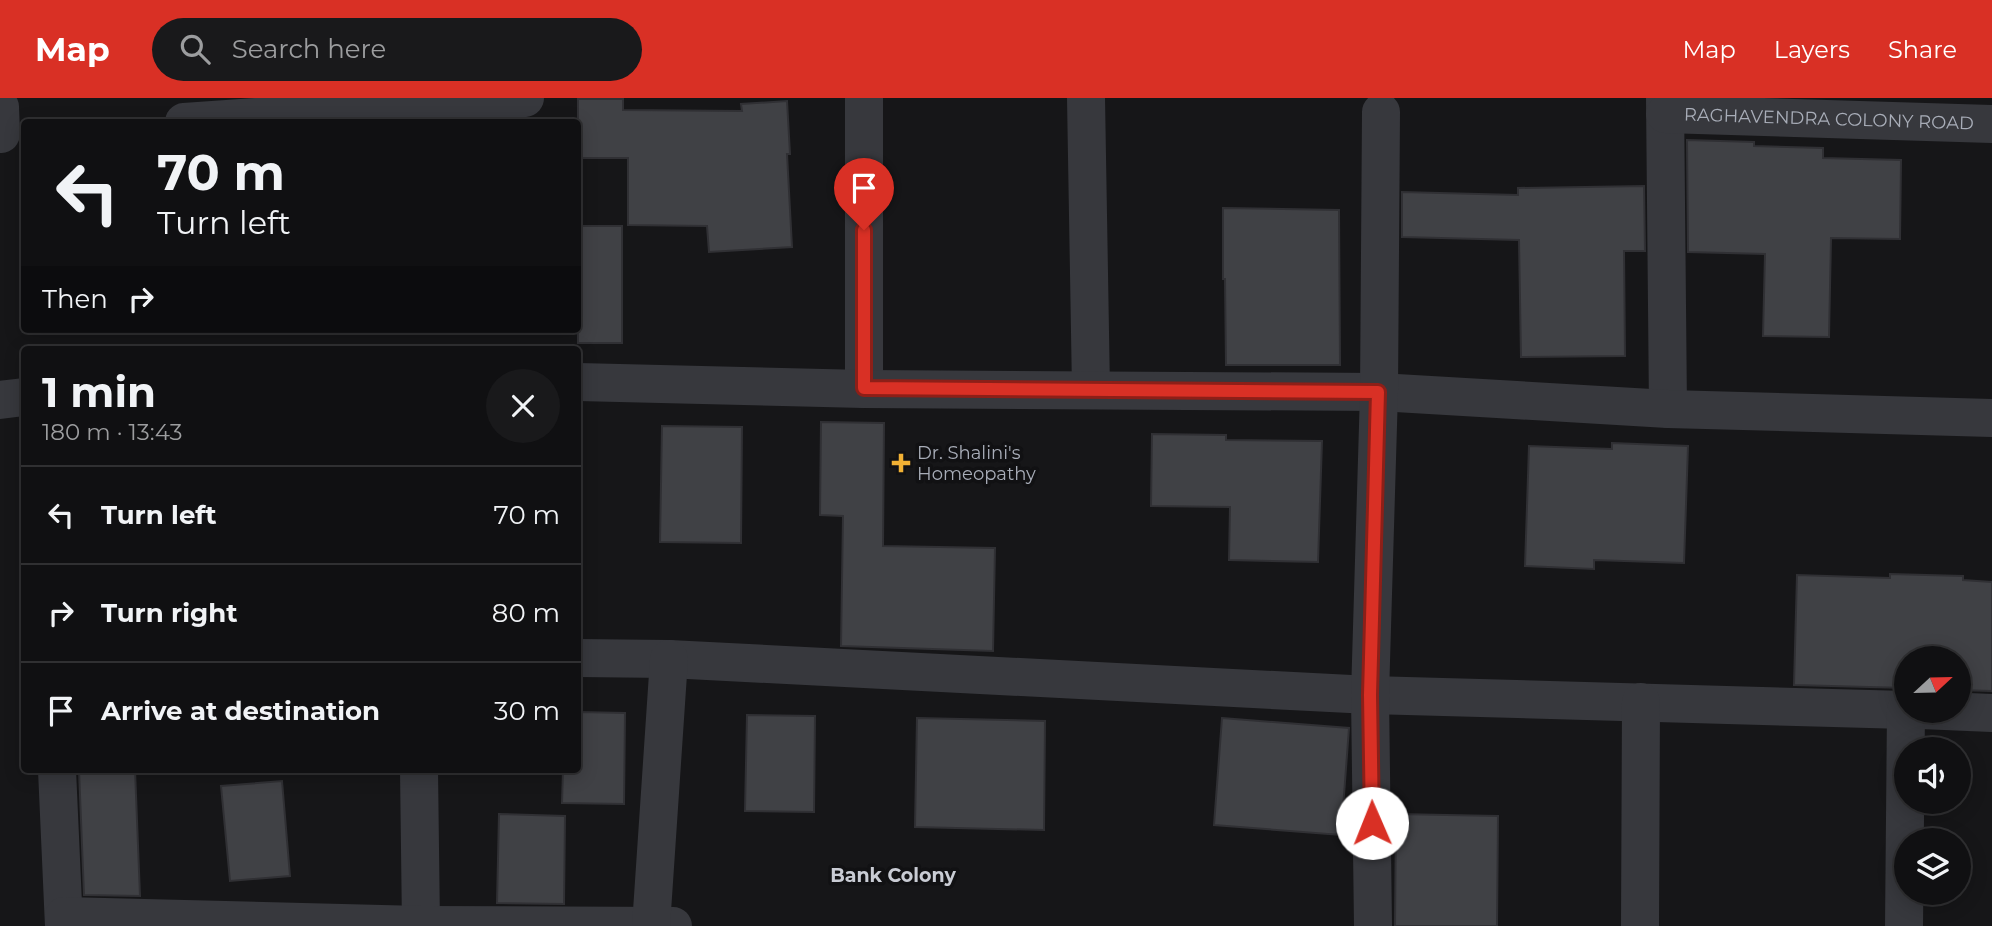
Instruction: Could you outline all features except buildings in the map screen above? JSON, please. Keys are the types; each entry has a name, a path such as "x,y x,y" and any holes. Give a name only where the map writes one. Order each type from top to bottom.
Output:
{"street":[{"path":"207,119 309,106 525,98"},
{"path":"864,98 864,388"},
{"path":"1086,98 1091,390"},
{"path":"1665,106 1668,409"},
{"name":"RAGHAVENDRA COLONY ROAD","path":"1665,106 1992,124"},
{"path":"1373,926 1370,695 1378,392 1381,112"},
{"path":"581,382 864,388 1378,392 1668,409 1992,418"},
{"path":"0,400 21,397"},
{"path":"581,658 669,659 1370,695 1894,710"},
{"path":"651,926 669,659"},
{"path":"1640,926 1641,702"},
{"path":"1971,712 1992,713"},
{"path":"1904,926 1906,723"},
{"path":"57,773 64,921 673,926"},
{"path":"419,773 421,926"}],"place":[{"name":"Dr. Shalini's Homeopathy","path":"901,463"}],"district":[{"name":"Bank Colony","path":"893,875"}],"route":[{"path":"864,230 864,388 1378,392 1370,695 1372,823"}]}
